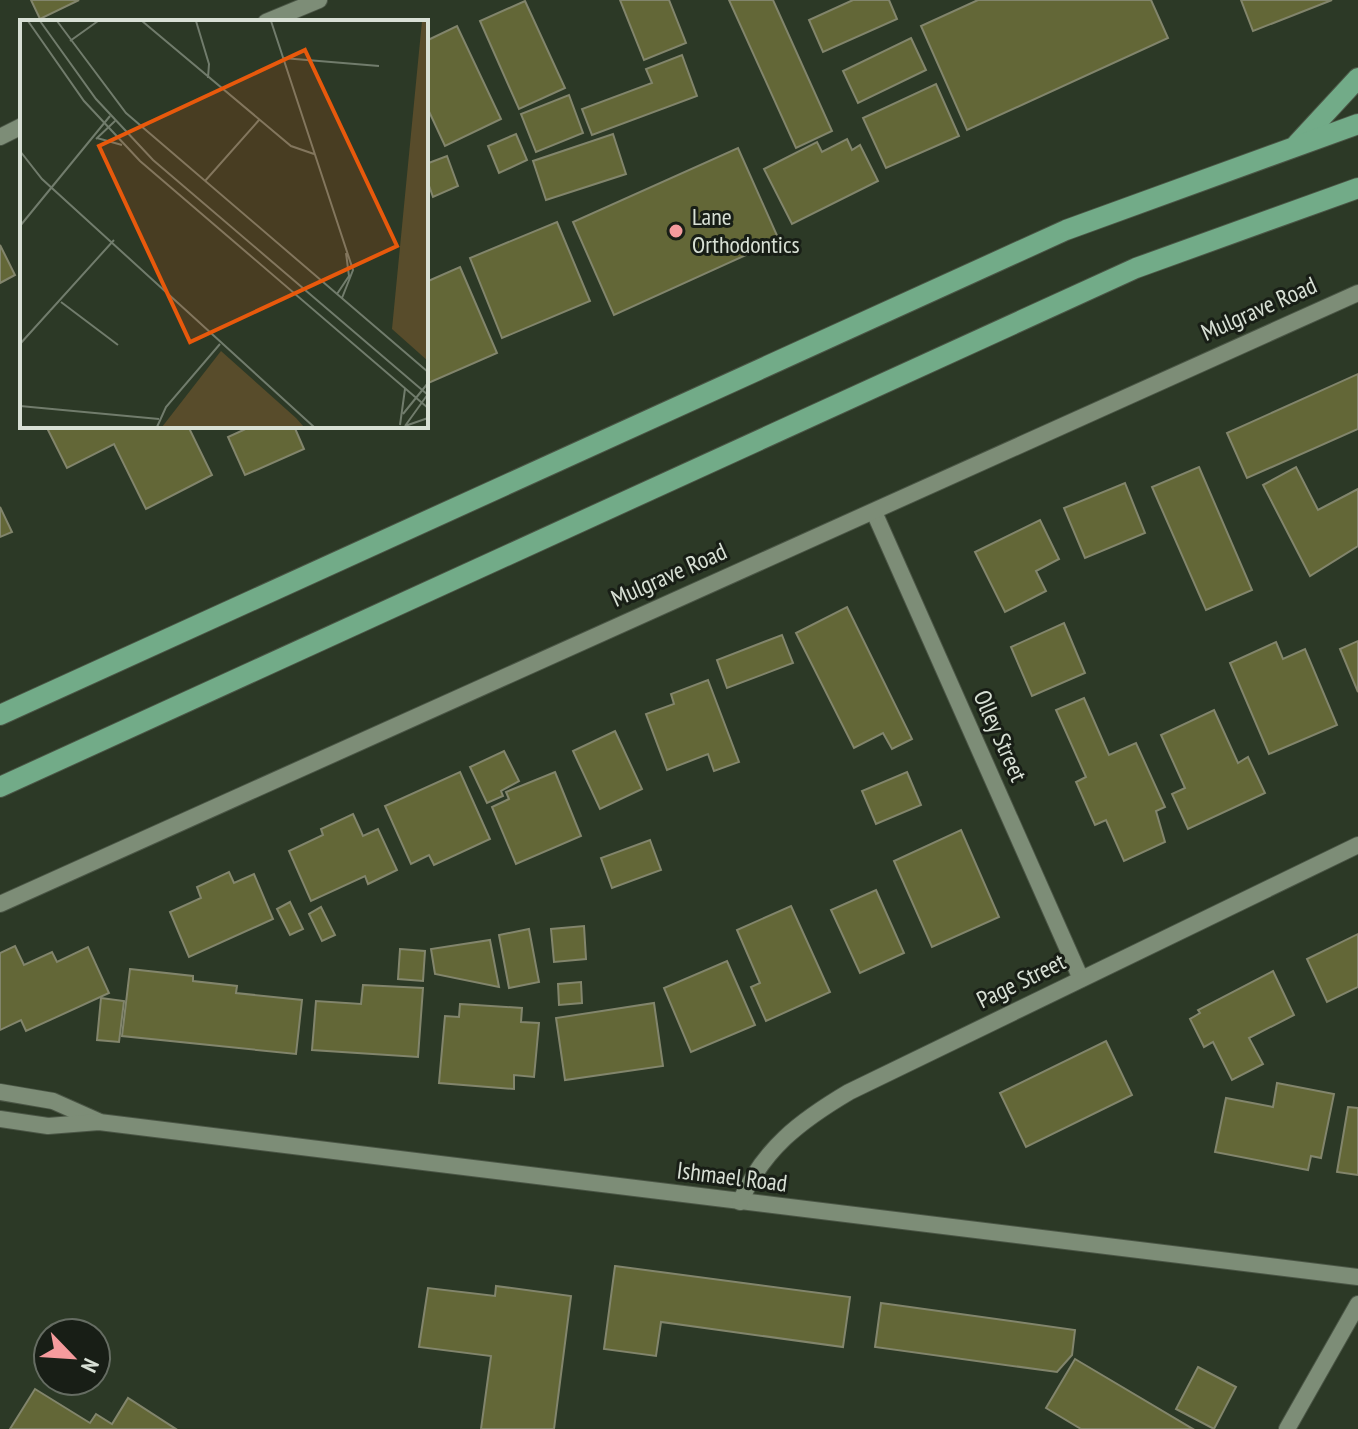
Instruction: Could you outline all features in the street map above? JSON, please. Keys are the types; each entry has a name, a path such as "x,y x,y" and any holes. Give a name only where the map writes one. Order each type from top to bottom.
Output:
{"main road":[{"path":"1297,144 1358,78"},
{"path":"0,715 925,292 1094,219 1358,124"},
{"path":"0,787 1136,268 1358,188"}],"street":[{"path":"271,20 319,0"},
{"path":"0,137 20,127"},
{"name":"Mulgrave Road","path":"0,904 1358,293"},
{"name":"Olley Street","path":"874,512 1081,979"},
{"name":"Page Street","path":"740,1202 769,1151 820,1109 1358,845"},
{"name":"Ishmael Road","path":"0,1092 53,1101 99,1122"},
{"name":"Ishmael Road","path":"0,1119 48,1126 99,1122 1358,1277"},
{"path":"1287,1429 1358,1304"}],"building":[{"path":"31,0 79,0 40,19"},
{"path":"620,0 669,0 686,43 644,60"},
{"path":"729,0 773,0 832,131 796,148"},
{"path":"853,0 889,0 897,19 823,52 809,20"},
{"path":"978,0 1151,0 1168,38 967,130 921,26"},
{"path":"1241,0 1332,0 1253,31"},
{"path":"525,1 565,88 519,109 480,21"},
{"path":"457,26 501,119 445,146 428,109 428,40"},
{"path":"911,38 926,70 858,103 843,71"},
{"path":"682,55 697,96 592,135 582,109 652,83 646,69"},
{"path":"936,84 959,136 886,168 863,118"},
{"path":"569,95 583,133 536,152 521,114"},
{"path":"516,134 527,160 499,173 488,146"},
{"path":"613,134 626,174 546,200 533,161"},
{"path":"847,139 852,150 860,145 878,181 792,224 764,169 817,142 822,152"},
{"name":"Lane Orthodontics","path":"738,148 779,240 614,315 573,222"},
{"path":"447,156 458,186 433,197 428,183 428,163"},
{"path":"557,222 590,301 502,338 470,258"},
{"path":"0,245 15,275 0,283"},
{"path":"460,267 497,353 428,383 428,281"},
{"path":"1358,374 1358,429 1247,478 1227,433"},
{"path":"47,428 189,428 212,475 146,509 114,444 67,468"},
{"path":"248,428 295,428 304,449 245,475 228,437"},
{"path":"1199,467 1252,590 1206,610 1152,487"},
{"path":"1296,467 1318,510 1358,489 1358,546 1310,576 1263,485"},
{"path":"1125,483 1145,533 1085,558 1064,508"},
{"path":"0,507 12,532 0,537"},
{"path":"1040,520 1059,559 1036,571 1046,591 1005,612 975,552"},
{"path":"847,607 912,739 892,749 883,733 854,748 796,633"},
{"path":"1064,623 1085,673 1032,696 1011,647"},
{"path":"782,635 793,663 727,688 717,660"},
{"path":"1358,641 1358,692 1340,649"},
{"path":"1276,642 1283,659 1305,649 1337,725 1269,754 1230,663"},
{"path":"708,680 739,762 714,771 708,754 667,770 646,714 674,704 671,694"},
{"path":"1084,698 1109,755 1136,743 1165,807 1156,811 1165,842 1124,861 1106,820 1095,825 1076,782 1086,777 1056,710"},
{"path":"1214,710 1238,763 1248,757 1265,793 1188,829 1172,794 1185,788 1161,735"},
{"path":"615,731 642,789 600,809 573,751"},
{"path":"504,751 519,781 501,791 503,796 487,803 470,767"},
{"path":"460,772 490,839 434,865 429,855 411,864 385,806"},
{"path":"555,772 581,836 516,864 492,807 509,799 506,792"},
{"path":"907,772 921,805 876,824 862,791"},
{"path":"353,814 363,836 378,829 397,870 368,884 365,876 311,901 289,851 323,835 321,829"},
{"path":"961,830 999,917 932,947 894,861"},
{"path":"650,840 661,870 612,888 601,858"},
{"path":"229,872 234,883 254,874 273,919 189,957 170,912 201,898 197,887"},
{"path":"876,890 904,953 860,973 831,910"},
{"path":"290,902 303,929 290,935 277,909"},
{"path":"791,906 830,992 766,1021 751,987 760,983 737,930"},
{"path":"321,907 335,935 322,941 309,914"},
{"path":"584,926 586,959 554,962 551,929"},
{"path":"529,929 539,982 509,988 499,935"},
{"path":"1358,934 1358,987 1327,1002 1307,959"},
{"path":"490,940 499,987 435,974 431,949"},
{"path":"15,946 24,965 52,952 57,962 88,947 109,993 26,1031 21,1020 0,1030 0,953"},
{"path":"400,949 425,951 423,981 398,979"},
{"path":"727,961 755,1025 691,1052 664,988"},
{"path":"130,969 193,976 193,981 237,986 236,993 302,1000 296,1054 122,1036"},
{"path":"1273,971 1294,1015 1249,1038 1263,1064 1232,1080 1213,1042 1204,1047 1190,1019 1200,1013 1198,1010"},
{"path":"581,982 582,1003 559,1005 558,984"},
{"path":"363,985 423,988 418,1057 312,1050 316,1001 361,1004"},
{"path":"101,998 124,1001 119,1042 97,1040"},
{"path":"654,1003 663,1066 565,1080 556,1018"},
{"path":"460,1004 522,1008 521,1022 539,1023 534,1077 514,1075 514,1089 439,1083 445,1016 459,1017"},
{"path":"1106,1041 1132,1095 1026,1147 1000,1093"},
{"path":"1277,1083 1334,1094 1321,1158 1311,1156 1308,1170 1215,1152 1226,1098 1273,1107"},
{"path":"1348,1107 1358,1108 1358,1175 1337,1172"},
{"path":"615,1266 850,1297 843,1347 661,1322 656,1356 604,1349"},
{"path":"496,1286 571,1296 554,1429 481,1429 491,1356 419,1347 428,1288 495,1296"},
{"path":"881,1303 1075,1330 1072,1355 1057,1372 875,1347"},
{"path":"1075,1359 1193,1429 1081,1429 1046,1408"},
{"path":"1198,1367 1236,1387 1214,1429 1176,1409"},
{"path":"32,1394 32,1397 48,1397 90,1423 96,1414 112,1424 128,1398 176,1429 10,1429"}],"place":[{"name":"Lane Orthodontics","path":"676,231"}]}
